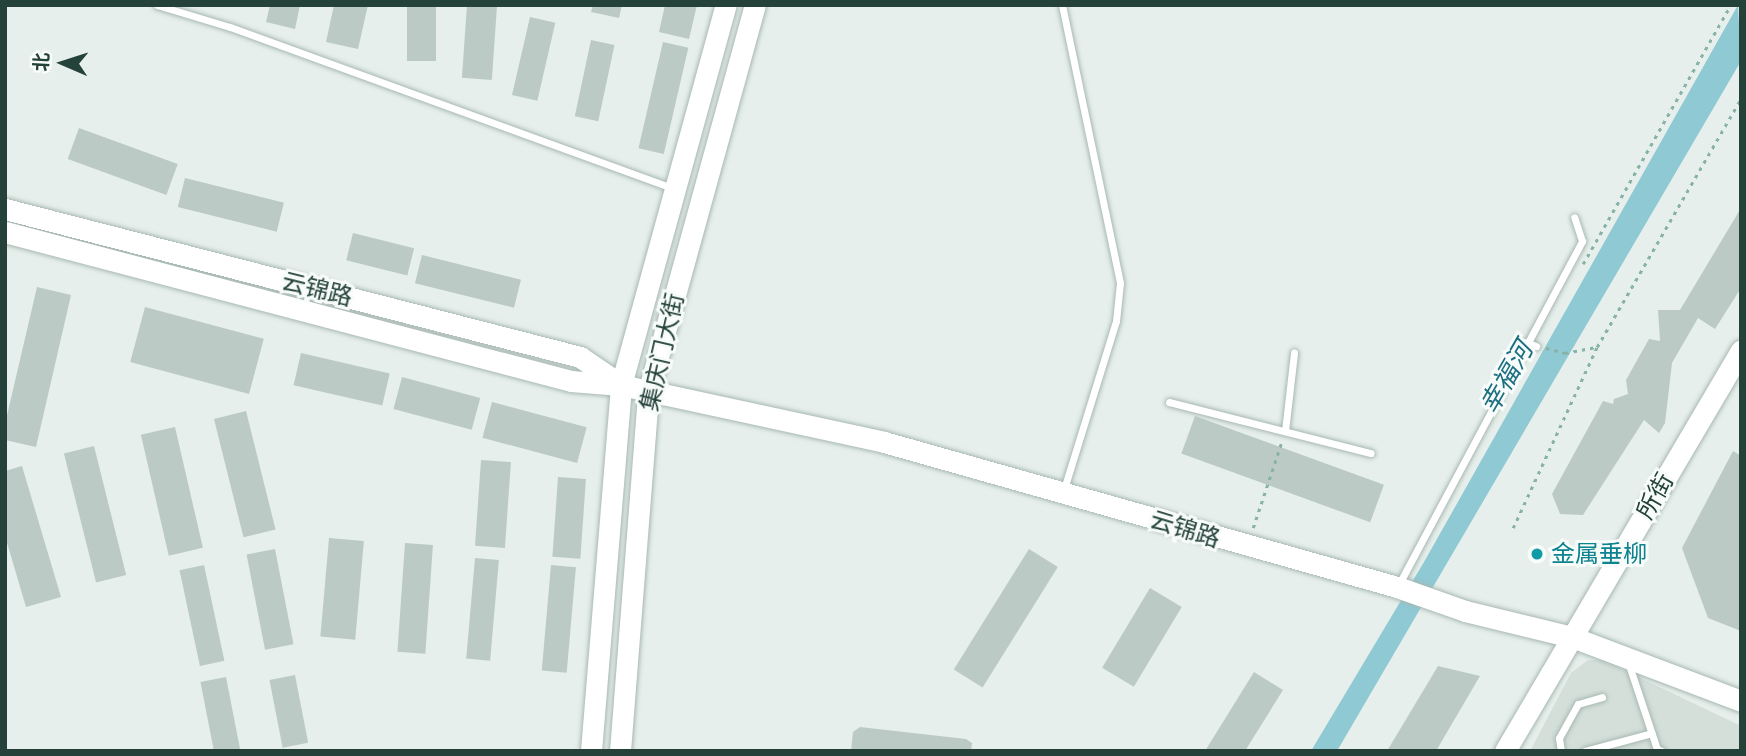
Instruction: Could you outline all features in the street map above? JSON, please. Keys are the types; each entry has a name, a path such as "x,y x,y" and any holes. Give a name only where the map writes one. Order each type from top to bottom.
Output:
{"street":[{"name":"集庆门大街","path":"591,751 621,385 726,5"},
{"name":"集庆门大街","path":"620,751 648,393 755,5"},
{"name":"云锦路","path":"5,209 580,357 621,385"},
{"name":"云锦路","path":"5,232 571,381 621,385 884,442 1246,548 1397,587 1465,611 1572,637 1741,701"},
{"name":"所街","path":"1505,751 1741,350"}],"lane":[{"path":"157,5 230,27 675,189"},
{"path":"1062,5 1121,284 1116,321 1063,493"},
{"path":"1397,587 1582,241 1574,217"},
{"path":"1526,342 1536,346"},
{"path":"1285,431 1294,353"},
{"path":"1169,402 1371,453"},
{"path":"1626,658 1652,733 1662,751"},
{"path":"1561,751 1559,738 1578,704 1602,697"},
{"path":"1585,751 1652,733"}],"path":[{"path":"1634,179 1731,5"},
{"path":"1513,528 1597,347 1741,99"},
{"path":"1536,346 1565,353 1597,347"},
{"path":"1246,548 1285,431"}],"shaded area":[{"path":"1588,660 1603,660 1741,726 1741,751 1530,751 1571,673"}],"water":[{"path":"1738,5 1741,61 1337,751 1311,751 1424,562"}],"building":[{"path":"270,5 300,5 295,29 266,22"},
{"path":"334,5 368,5 358,49 326,42"},
{"path":"407,5 436,5 436,61 407,61"},
{"path":"467,5 497,7 492,80 462,78"},
{"path":"593,5 622,5 619,18 591,12"},
{"path":"665,5 697,5 689,39 659,32"},
{"path":"530,17 555,23 537,101 512,95"},
{"path":"591,40 614,45 598,121 575,116"},
{"path":"663,42 688,48 664,154 638,148"},
{"path":"79,128 178,164 166,195 68,159"},
{"path":"185,178 284,203 277,232 178,207"},
{"path":"1741,208 1741,288 1715,329 1698,318 1672,363 1665,423 1659,433 1644,420 1583,515 1560,514 1552,494 1603,401 1613,404 1614,399 1628,394 1626,380 1649,339 1660,341 1658,310 1680,310"},
{"path":"353,233 414,248 407,275 346,260"},
{"path":"422,255 521,280 514,308 415,283"},
{"path":"37,287 71,295 36,447 5,440 5,424"},
{"path":"145,307 264,339 249,394 130,362"},
{"path":"301,353 390,373 382,406 294,385"},
{"path":"402,377 480,398 472,430 393,409"},
{"path":"492,402 587,427 577,463 482,438"},
{"path":"246,411 276,529 243,537 214,419"},
{"path":"1195,416 1384,485 1370,522 1181,454"},
{"path":"175,427 203,548 169,556 141,435"},
{"path":"94,446 126,575 96,583 64,453"},
{"path":"1733,451 1741,456 1741,631 1708,618 1682,548"},
{"path":"481,460 511,462 505,548 475,546"},
{"path":"22,466 61,597 26,607 5,536 5,471"},
{"path":"558,477 586,479 580,559 552,557"},
{"path":"329,538 364,541 355,640 320,637"},
{"path":"405,543 433,545 425,654 397,652"},
{"path":"275,549 294,644 265,650 247,555"},
{"path":"1029,549 1058,567 983,687 954,669"},
{"path":"475,558 499,560 490,661 466,659"},
{"path":"204,565 224,661 200,666 180,570"},
{"path":"551,565 576,567 567,673 542,671"},
{"path":"1150,588 1182,607 1134,687 1102,668"},
{"path":"1438,666 1480,676 1436,751 1387,751"},
{"path":"1254,672 1283,690 1245,751 1205,751"},
{"path":"295,675 308,743 283,748 269,680"},
{"path":"226,677 240,751 214,751 200,682"},
{"path":"860,727 966,739 972,743 971,751 851,751 853,732"}],"place":[{"name":"金属垂柳","path":"1537,554"}],"water label":[{"name":"幸福河","path":"1507,378"}]}
